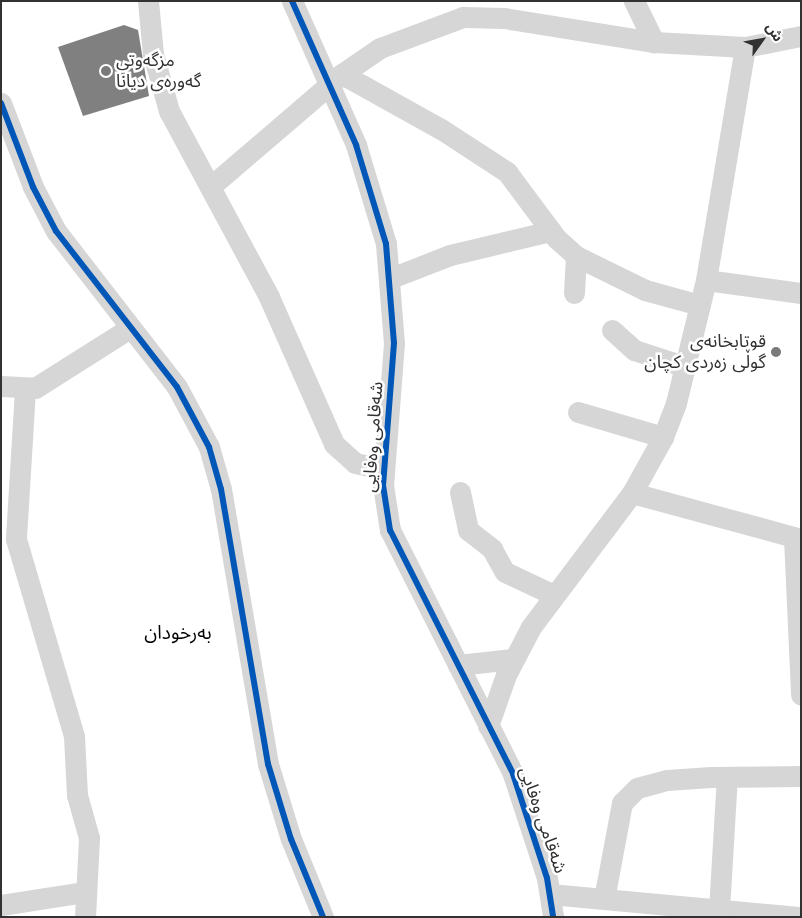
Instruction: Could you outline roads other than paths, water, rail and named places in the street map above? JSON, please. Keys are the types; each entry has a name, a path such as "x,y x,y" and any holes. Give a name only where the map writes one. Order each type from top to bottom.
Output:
{"street":[{"path":"148,1 153,54 166,101 269,297 334,444 355,464 383,469"},
{"name":"شەقامی وەفایی","path":"292,1 337,80 368,177 391,278 394,343 383,469 385,508 396,545 458,664 522,796 550,894 553,917"},
{"path":"634,1 654,42"},
{"path":"210,187 337,80 380,48 463,17 504,18 654,42 745,47 801,36"},
{"path":"488,726 513,659 554,595 632,493 663,437 686,367 706,280 745,47"},
{"path":"337,80 441,129 507,172 551,231 576,256 645,290 700,305"},
{"path":"1,104 33,187 56,231 190,406 216,468 268,764 291,839 323,917"},
{"path":"391,278 450,255 551,231"},
{"path":"574,293 576,256"},
{"path":"706,280 801,293"},
{"path":"1,386 25,390 45,384 130,328"},
{"path":"612,330 634,350 686,367"},
{"path":"25,390 9,542 74,736 78,795 89,838 85,917"},
{"path":"578,412 663,437"},
{"path":"460,492 468,530 492,549 505,572 554,595"},
{"path":"632,493 797,539 801,695"},
{"path":"458,664 513,659"},
{"path":"604,899 622,803 637,788 667,780 801,776"},
{"path":"719,910 727,777"},
{"path":"1,905 85,892"},
{"path":"550,894 604,899 656,910 719,910 796,917"}],"place":[{"name":"مزگەوتی گەورەی دیانا","path":"106,71"},
{"name":"قوتابخانەی گوڵی زەردی کچان","path":"776,352"}],"district":[{"name":"بەرخودان","path":"178,633"}]}
